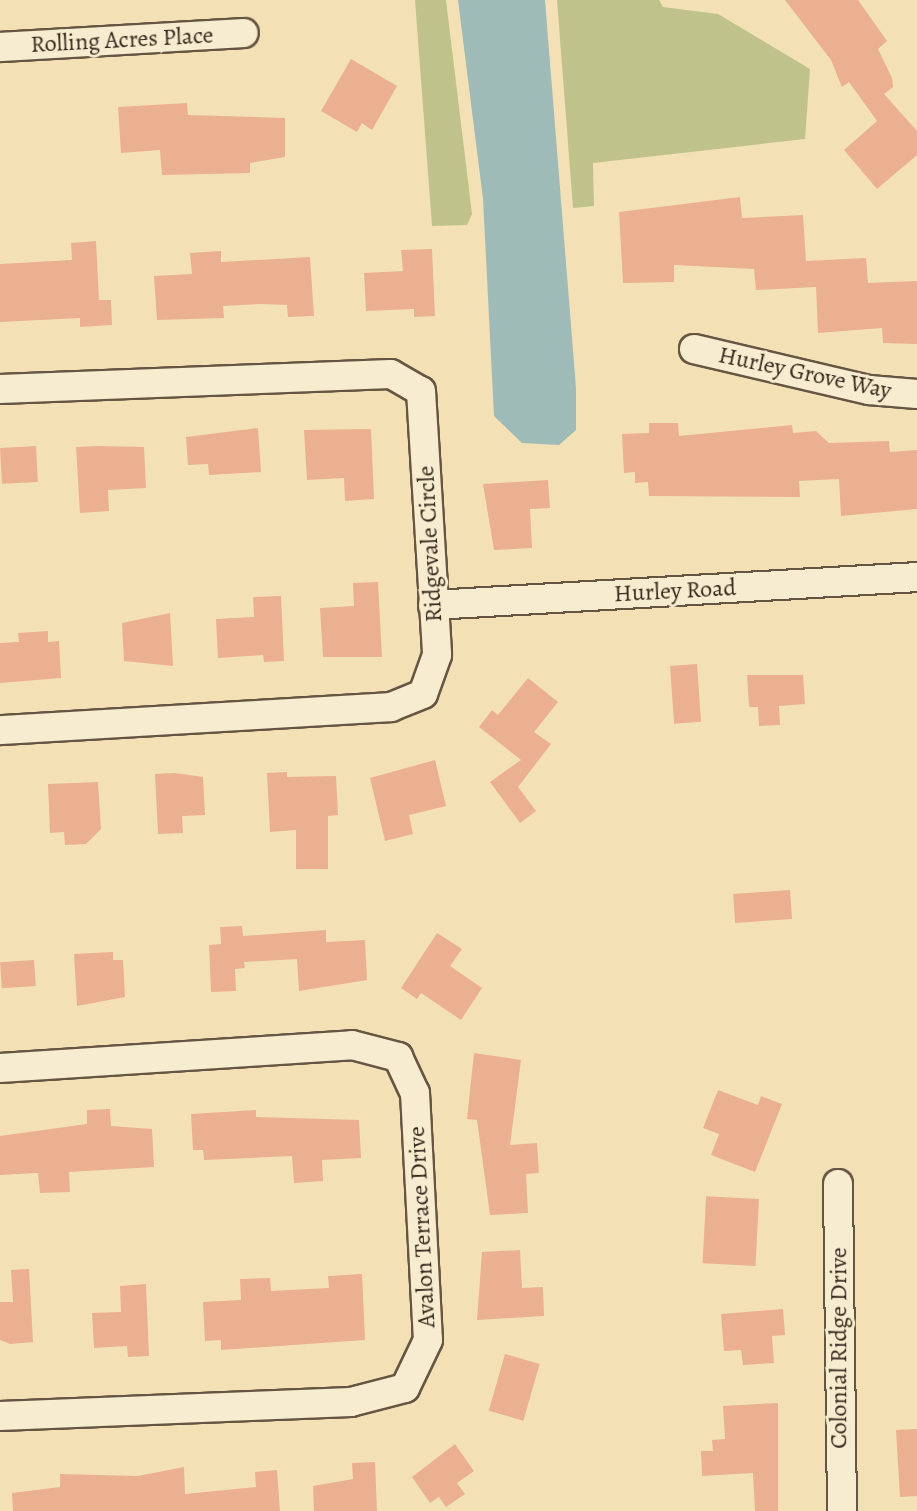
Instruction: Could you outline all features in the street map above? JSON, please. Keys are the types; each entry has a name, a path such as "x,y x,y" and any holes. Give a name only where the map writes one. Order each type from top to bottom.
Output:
{"street":[{"name":"Rolling Acres Place","path":"0,47 244,33"},
{"name":"Hurley Grove Way","path":"694,349 869,390 917,394"},
{"name":"Ridgevale Circle","path":"0,389 391,374 421,391 437,655 423,694 391,707 0,730"},
{"name":"Hurley Road","path":"433,605 917,577"},
{"name":"Avalon Terrace Drive","path":"0,1068 352,1045 398,1057 415,1093 428,1340 405,1388 351,1402 0,1416"},
{"name":"Colonial Ridge Drive","path":"838,1184 842,1511"}],"green space":[{"path":"415,0 446,0 472,214 467,225 432,226"},
{"path":"557,0 659,0 663,7 718,14 810,69 805,139 593,163 594,206 573,208"}],"water":[{"path":"458,0 545,0 576,388 576,430 559,445 522,443 494,416 483,199"}],"building":[{"path":"785,0 858,0 887,41 878,49 893,87 884,94 917,131 917,155 877,189 844,150 877,121 849,82 842,87 831,60"},
{"path":"351,59 397,86 372,130 362,123 357,132 321,111"},
{"path":"187,103 188,115 285,118 285,157 250,163 250,173 162,175 160,150 121,153 118,107"},
{"path":"740,197 742,218 803,215 806,261 866,258 868,283 917,281 917,344 883,343 882,328 818,333 816,287 756,290 754,269 674,265 674,282 623,283 619,212"},
{"path":"96,241 99,300 111,300 112,325 80,327 80,318 0,322 0,264 72,260 71,243"},
{"path":"432,249 435,316 414,317 414,309 366,311 364,273 403,271 401,250"},
{"path":"221,251 221,262 310,257 314,316 288,317 287,305 261,304 223,306 224,318 157,320 154,276 192,274 190,253"},
{"path":"649,423 678,423 679,436 792,425 793,433 816,431 829,443 889,441 890,452 917,450 917,509 841,516 839,479 799,481 800,497 649,496 648,482 635,483 635,472 624,473 622,434 649,433"},
{"path":"258,428 261,472 209,475 208,464 188,465 186,437"},
{"path":"371,429 374,499 345,501 344,478 307,480 304,430"},
{"path":"36,446 38,482 2,484 0,448"},
{"path":"76,447 144,447 146,488 108,490 109,511 80,513"},
{"path":"548,480 550,508 530,509 532,548 494,550 483,484"},
{"path":"378,582 382,657 323,657 320,608 354,606 353,583"},
{"path":"281,596 284,661 264,662 263,655 218,658 216,619 254,617 253,597"},
{"path":"170,613 173,666 124,661 122,623"},
{"path":"48,631 48,642 59,641 61,678 0,683 0,643 19,642 18,633"},
{"path":"697,664 701,722 674,724 670,666"},
{"path":"747,675 803,675 805,704 779,706 780,725 759,726 758,707 749,707"},
{"path":"528,678 558,702 534,732 551,744 518,787 536,811 520,823 490,782 521,760 479,727 492,710 498,715"},
{"path":"435,760 446,806 409,815 413,834 385,841 370,778"},
{"path":"287,772 287,777 336,776 338,815 328,816 328,869 296,869 296,830 270,832 267,773"},
{"path":"155,774 203,777 205,815 182,816 183,833 158,834"},
{"path":"98,782 101,829 86,844 65,845 64,832 50,833 48,784"},
{"path":"790,890 792,919 735,923 733,894"},
{"path":"242,926 243,936 326,930 326,942 365,940 367,980 299,991 297,959 244,962 245,968 235,969 236,991 211,992 209,945 221,944 220,927"},
{"path":"437,933 462,949 450,966 482,988 461,1020 421,993 417,999 401,988"},
{"path":"113,952 113,960 123,960 125,997 77,1006 74,954"},
{"path":"34,960 36,986 2,988 0,962"},
{"path":"474,1053 521,1060 510,1145 537,1143 539,1173 526,1174 528,1213 490,1215 477,1120 467,1119"},
{"path":"718,1090 758,1105 761,1096 782,1104 755,1172 711,1155 719,1134 703,1128"},
{"path":"110,1109 111,1126 152,1129 154,1167 69,1172 70,1192 40,1193 38,1173 0,1175 0,1136 87,1124 87,1110"},
{"path":"256,1110 256,1117 359,1120 361,1158 322,1160 323,1181 294,1183 292,1156 204,1160 203,1150 193,1150 191,1114"},
{"path":"706,1196 759,1199 755,1266 703,1263"},
{"path":"520,1250 522,1288 543,1287 544,1316 477,1320 482,1252"},
{"path":"29,1269 33,1342 10,1344 0,1340 0,1302 13,1302 11,1270"},
{"path":"362,1274 365,1340 221,1350 221,1340 205,1341 203,1302 241,1300 240,1279 270,1278 271,1291 329,1288 328,1276"},
{"path":"146,1284 149,1356 128,1357 127,1346 94,1348 92,1313 121,1312 120,1286"},
{"path":"783,1309 785,1335 772,1336 774,1363 743,1365 741,1350 724,1351 721,1314"},
{"path":"505,1354 540,1364 523,1421 489,1411"},
{"path":"778,1403 778,1511 755,1511 753,1473 702,1476 701,1451 713,1451 712,1440 725,1439 723,1406"},
{"path":"917,1429 917,1496 900,1497 896,1430"},
{"path":"455,1444 474,1471 457,1483 465,1494 446,1507 439,1497 430,1503 412,1477"},
{"path":"375,1462 377,1511 314,1511 313,1486 353,1479 352,1463"},
{"path":"184,1467 185,1494 256,1487 255,1472 277,1470 280,1511 13,1511 12,1493 60,1487 60,1474 138,1476"}]}
